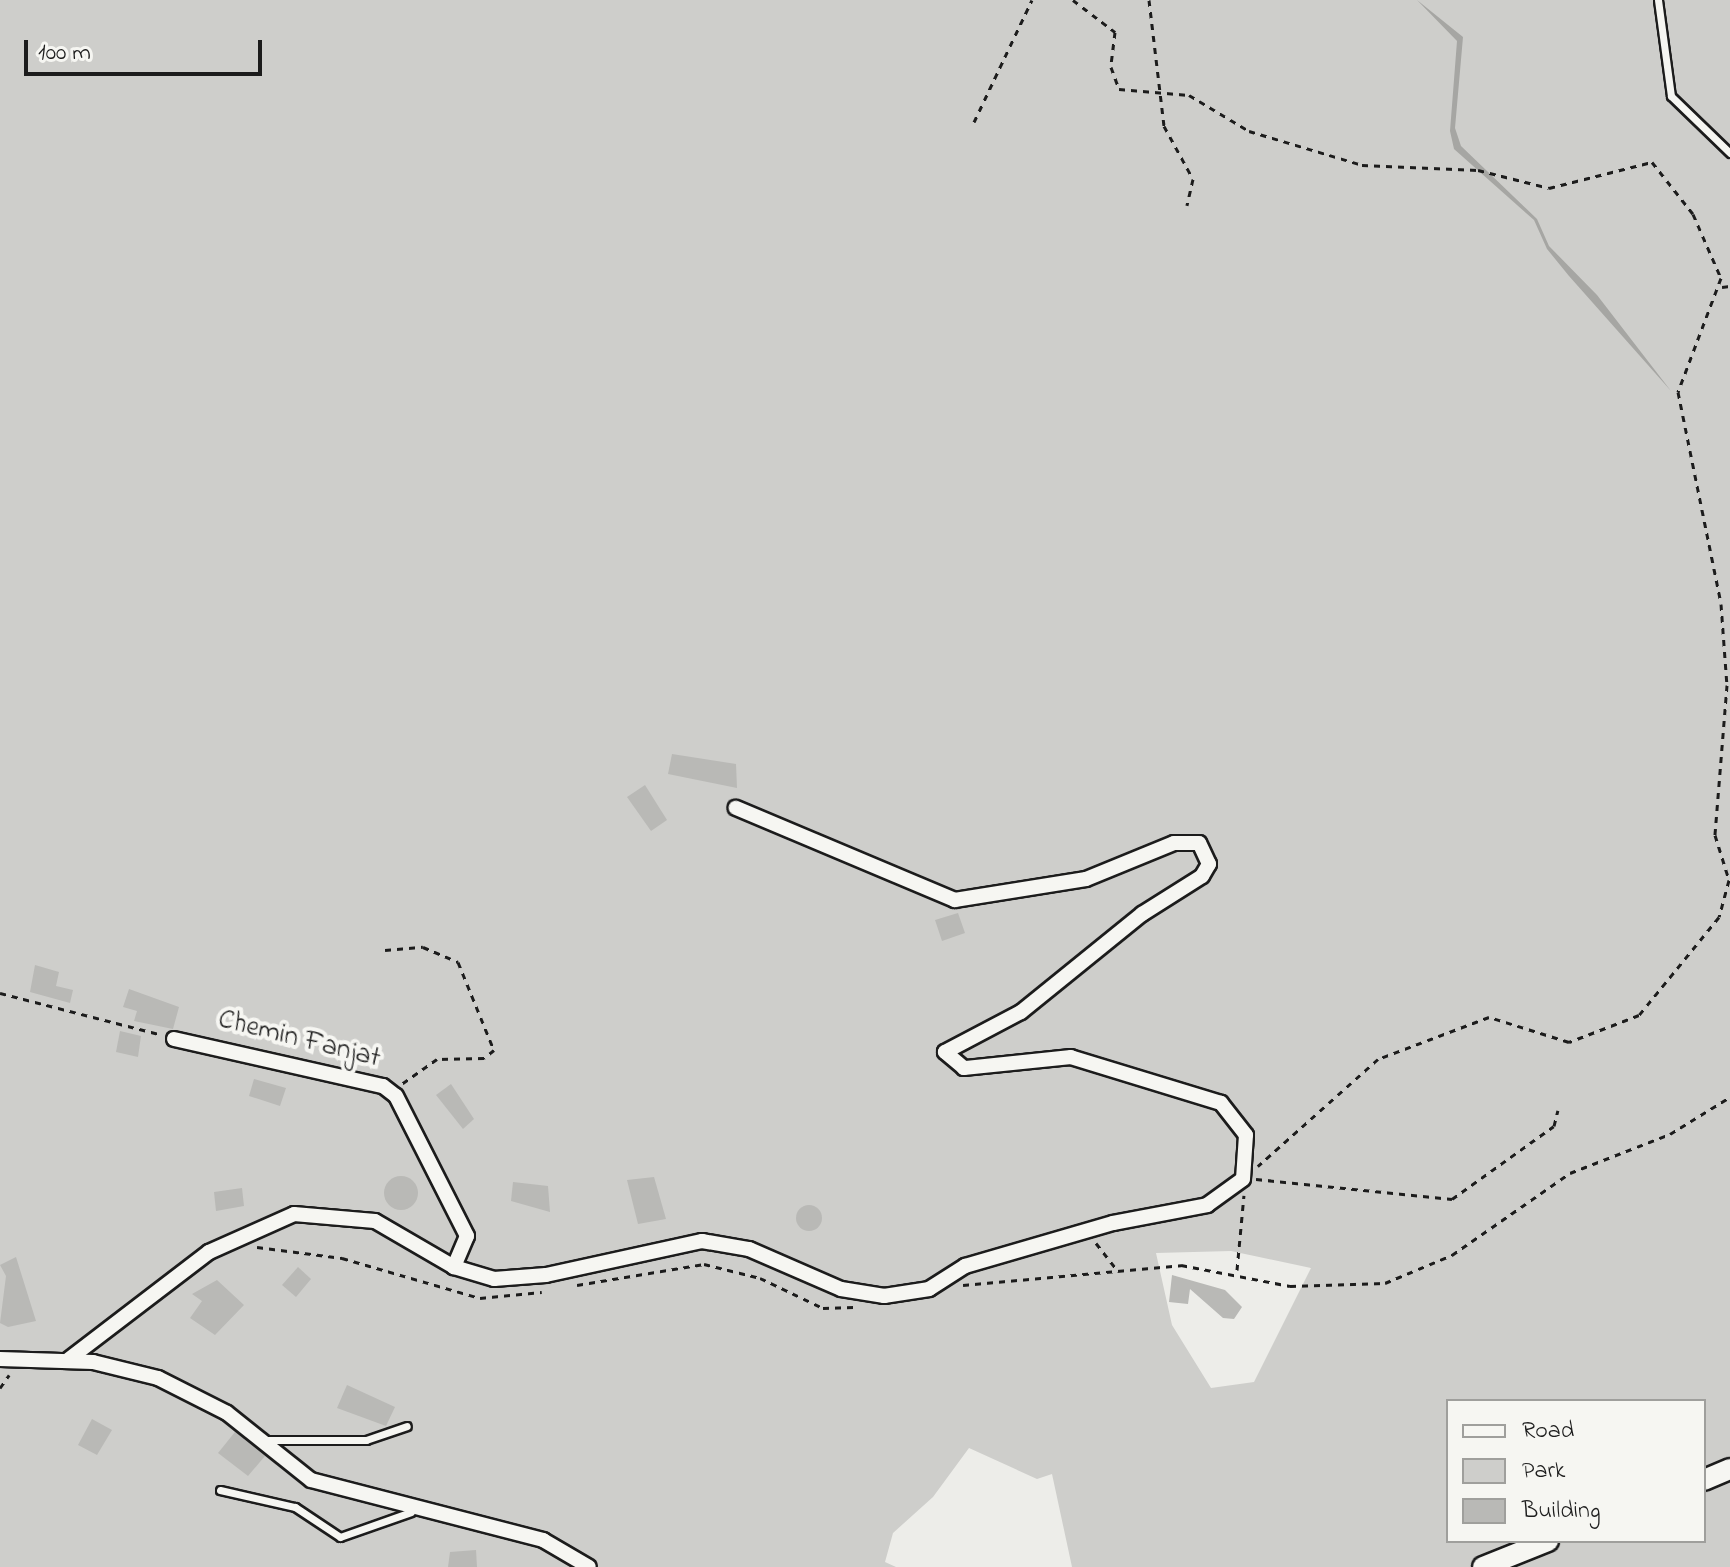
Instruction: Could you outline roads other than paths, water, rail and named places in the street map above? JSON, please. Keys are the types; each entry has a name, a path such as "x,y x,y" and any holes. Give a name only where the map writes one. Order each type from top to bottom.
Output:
{"main road":[{"path":"1706,1479 1730,1469"},
{"path":"1483,1567 1543,1543"}],"street":[{"path":"69,1359 209,1252 294,1214 375,1221 454,1267 519,1279 702,1241 749,1249 841,1289 884,1296 929,1289 965,1266 1084,1232 1207,1205 1243,1179 1246,1135 1221,1103 1071,1057 964,1068 945,1052 1021,1012 1142,914 1202,876 1209,864 1199,843 1174,843 1086,879 955,900 736,808"},
{"name":"Chemin Fanjat","path":"174,1039 383,1086 398,1099 467,1236 454,1267"},
{"path":"0,1359 69,1359 182,1387 311,1480 411,1512 543,1540 589,1567"}],"lane":[{"path":"1658,0 1671,96 1730,153"},
{"path":"259,1440 366,1440 407,1426"},
{"path":"220,1490 295,1507 340,1537 411,1512"}]}
